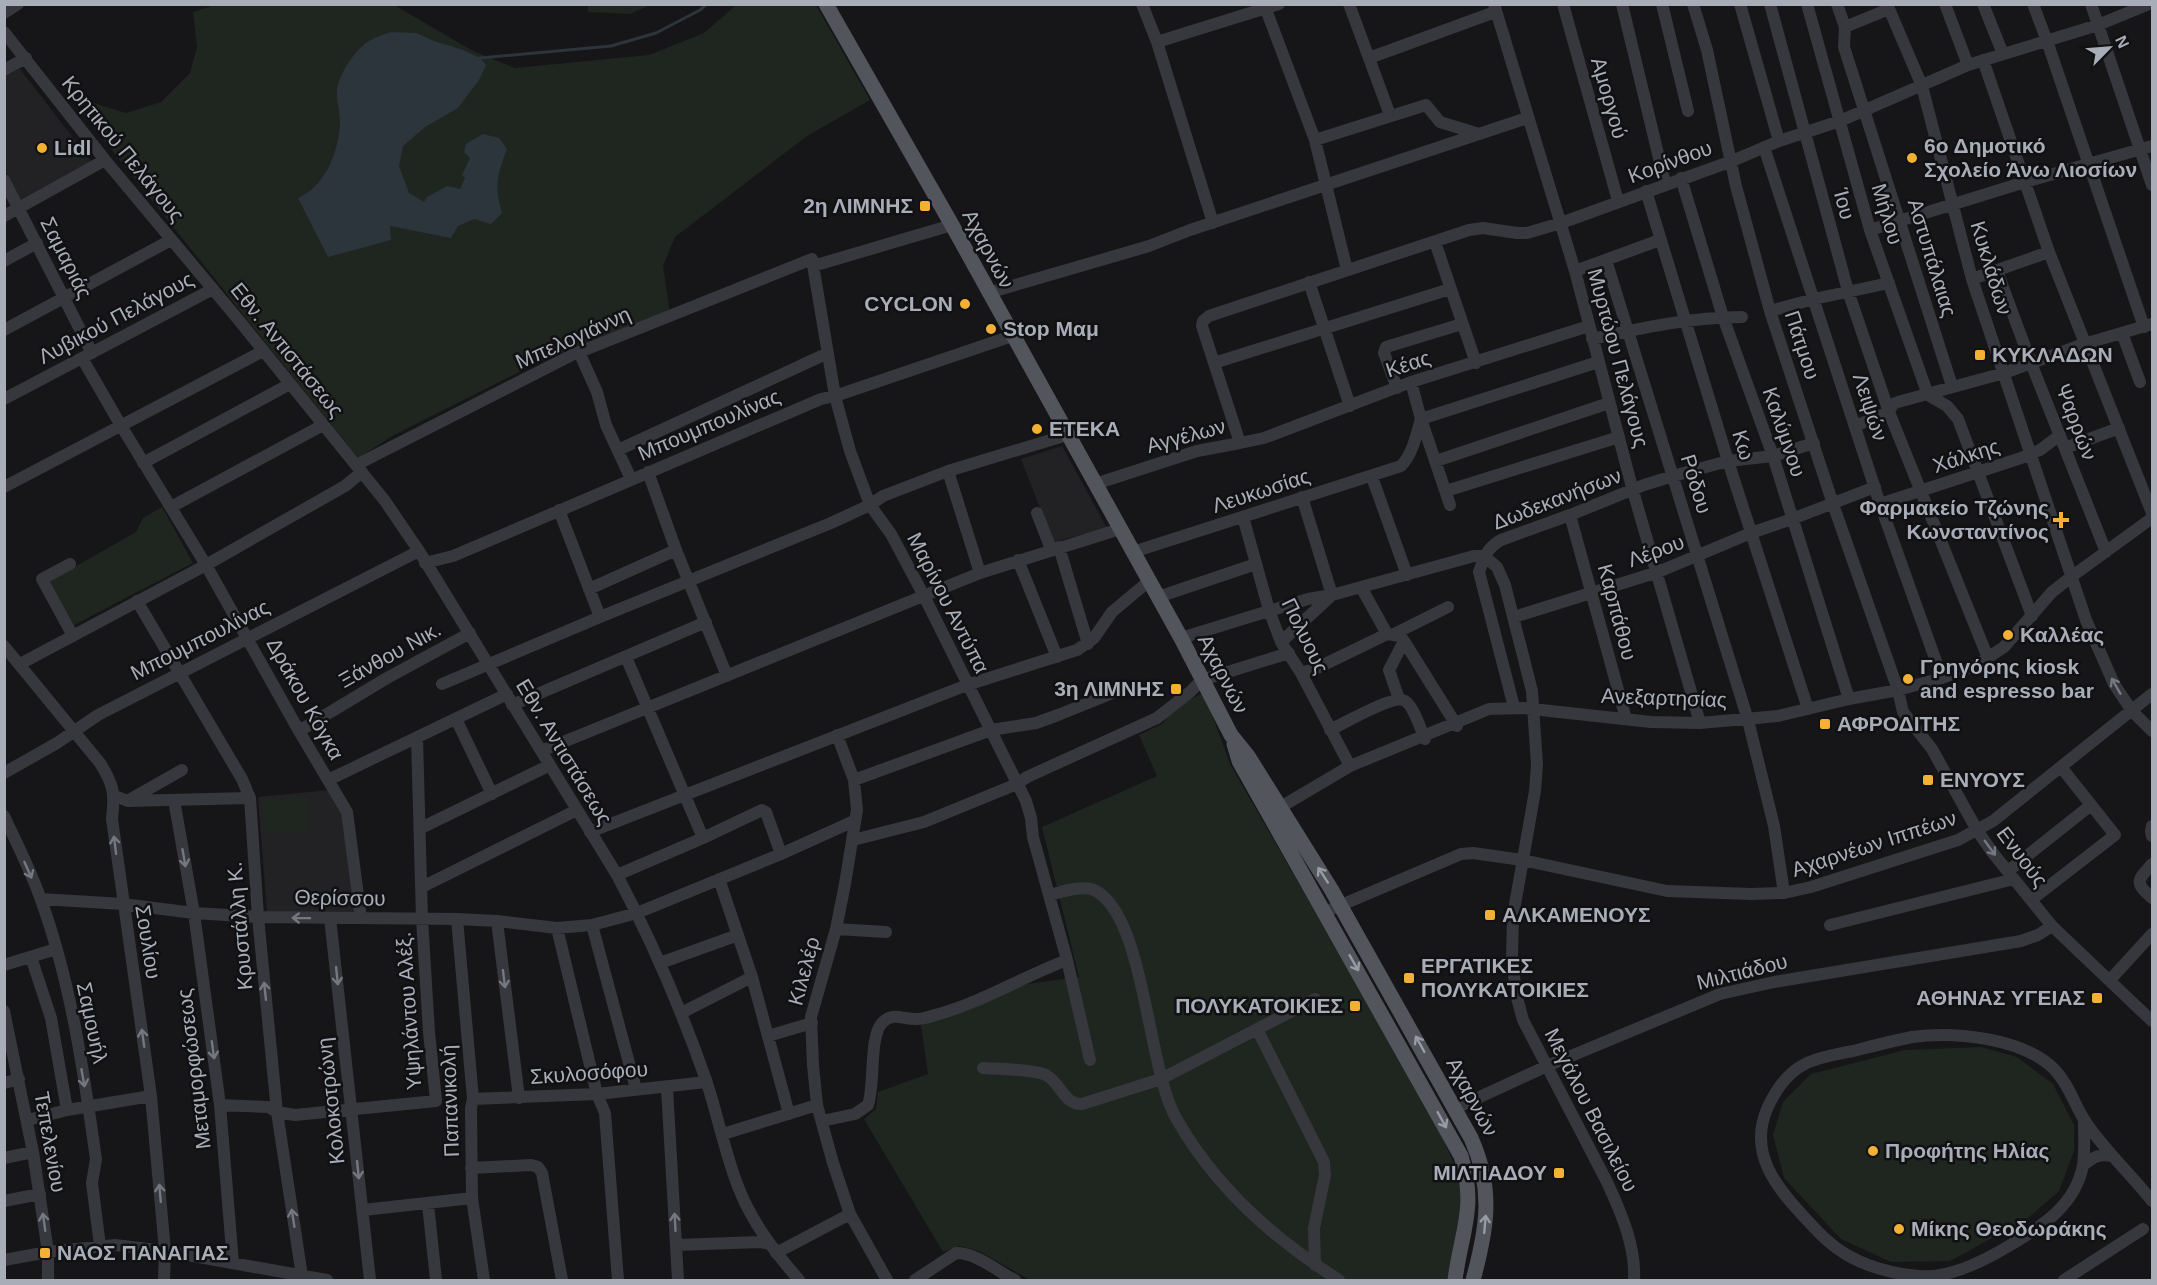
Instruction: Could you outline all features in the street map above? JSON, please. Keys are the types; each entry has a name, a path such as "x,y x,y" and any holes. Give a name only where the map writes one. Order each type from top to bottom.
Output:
{"main road":[{"name":"Αχαρνών","path":"826,4 952,225 1181,638 1231,735 1239,761 1461,1156 1467,1182 1468,1215 1455,1281"},
{"name":"Αχαρνών","path":"1231,735 1248,756 1341,905 1456,1108 1478,1152 1486,1188 1486,1226 1473,1281"}],"street":[{"path":"4,13 18,4"},
{"path":"1142,4 1157,42 1212,223"},
{"path":"1157,42 1279,4"},
{"path":"1349,4 1390,115"},
{"name":"Αμοργού","path":"1563,4 1618,201"},
{"path":"1622,4 1665,183"},
{"path":"1662,4 1688,111"},
{"name":"Πάτμου","path":"1693,4 1707,50 1745,220 1770,311 1833,504 1898,690"},
{"path":"1740,4 1779,141"},
{"name":"Ίου","path":"1770,4 1848,291 1889,412 1988,658"},
{"name":"Μήλου","path":"1807,4 1870,230 1928,395"},
{"name":"Αστυπάλαιας","path":"1837,4 1845,27 1844,47 1952,386"},
{"path":"1945,4 1968,65"},
{"path":"1983,4 2003,54"},
{"path":"1855,426 1889,412 1893,404 1898,402 2004,373 2084,344 2148,325 2033,4"},
{"path":"2091,4 2147,147 2152,185"},
{"path":"2149,4 2152,15"},
{"name":"Κορίνθου","path":"1202,326 1203,321 1209,316 1469,230 1483,228 1527,233 1561,223 1665,183 1732,161 1779,141 1840,121 1968,65 2098,25 2149,4"},
{"path":"1265,7 1315,140 1347,270"},
{"path":"1845,27 1888,7"},
{"name":"Κυκλάδων","path":"1888,7 1922,86 1972,279 2089,629 2114,684 2132,711 2152,731"},
{"path":"1369,58 1494,8"},
{"name":"Μυρτώου Πελάγους","path":"1494,8 1575,271 1633,491 1700,723"},
{"name":"Κρητικού Πελάγους","path":"4,32 105,160 213,290"},
{"path":"4,70 26,58"},
{"path":"1983,60 2049,252 2152,515"},
{"path":"1315,140 1426,105 1440,122 1479,134"},
{"path":"988,293 1149,246 1326,184 1527,118"},
{"name":"Λειψών","path":"1764,147 1880,504 1942,678"},
{"path":"1870,230 2147,147"},
{"path":"4,216 105,160"},
{"name":"Καλύμνου","path":"1681,178 1723,317 1773,456 1849,699"},
{"name":"Σαμαριάς","path":"4,180 65,298 87,355"},
{"name":"Κω","path":"1646,191 1659,240 1750,533 1808,709"},
{"name":"Μπελογιάννη","path":"20,664 206,565 345,486 359,469 579,352 812,263 952,225"},
{"path":"4,330 171,240"},
{"path":"1575,271 1659,240"},
{"path":"1436,242 1476,363"},
{"path":"4,261 36,243"},
{"path":"1972,279 2049,252"},
{"name":"Ρόδου","path":"1606,261 1748,720 1774,826 1784,893"},
{"name":"Μαρίνου Αντύπα","path":"812,263 835,396 850,451 870,505 891,534 924,596 1030,811 1033,837 1067,960 1090,1060"},
{"name":"Ψαρρών","path":"1997,271 2106,552"},
{"path":"1308,282 1350,406"},
{"path":"1770,311 1889,283"},
{"path":"1214,363 1450,289"},
{"name":"Εθν. Αντιστάσεως","path":"213,290 395,514 617,875 637,913 681,1013 706,1082 739,1189 772,1248 799,1281"},
{"name":"Λυβικού Πελάγους","path":"4,399 213,290"},
{"path":"1592,339 1686,322 1742,317"},
{"path":"1397,388 1384,353 1386,347 1462,324"},
{"name":"Αγγέλων","path":"1095,484 1197,451 1240,443 1202,326"},
{"name":"Κέας","path":"1240,443 1264,438 1411,382 1589,326"},
{"path":"2122,333 2140,382"},
{"name":"Μπουμπουλίνας","path":"425,563 453,556 821,399 1012,336"},
{"path":"5,486 263,351"},
{"path":"579,352 597,392 606,425 631,479"},
{"path":"618,450 828,353"},
{"name":"Δράκου Κόγκα","path":"87,355 120,424 206,565 347,812 361,918"},
{"path":"1421,419 1598,362"},
{"path":"1411,382 1450,505"},
{"path":"143,463 290,384"},
{"path":"1928,395 1947,406 1958,419 2032,616"},
{"path":"1436,460 1609,403"},
{"name":"Λευκωσίας","path":"1133,552 1401,466 1412,450 1421,419"},
{"path":"171,507 323,425"},
{"path":"2065,448 2119,428"},
{"path":"442,684 488,663 831,523 870,505 883,496 948,471 1067,435"},
{"name":"Χάλκης","path":"1880,504 2032,453 2060,435"},
{"path":"1446,491 1619,437"},
{"name":"Δωδεκανήσων","path":"1181,638 1308,599 1332,595 1474,556 1484,556 1491,546 1501,540 1644,485 1728,461 1773,456 1814,443"},
{"path":"948,471 980,573"},
{"path":"648,472 676,550 727,676"},
{"path":"1372,477 1407,575"},
{"name":"Λέρου","path":"1514,617 1658,572 1750,533 1875,487"},
{"path":"1281,642 1332,595 1302,497"},
{"path":"559,510 600,617"},
{"path":"1036,513 1055,548 1088,644"},
{"name":"Καρπάθου","path":"1570,515 1626,719"},
{"name":"Ανεξαρτησίας","path":"1279,807 1350,766 1489,709 1514,707 1626,719 1700,723 1748,720 1778,716 1942,678 1977,665 2004,647 2052,592 2152,515"},
{"name":"Πολυους","path":"1244,517 1269,610 1281,642 1301,673 1350,766"},
{"path":"541,751 980,573 1120,529"},
{"path":"590,589 676,550"},
{"name":"Μπουμπουλίνας","path":"4,773 57,743 98,715 419,551"},
{"path":"1484,556 1479,572 1514,707"},
{"name":"Μεγάλου Βασιλείου","path":"1484,556 1497,567 1505,585 1532,691 1537,765 1535,791 1513,916 1512,957 1516,994 1522,1020 1618,1206 1627,1233 1634,1281"},
{"path":"1018,560 1057,657"},
{"path":"70,564 42,579 73,636"},
{"path":"1158,597 1256,564"},
{"path":"590,832 967,685 1077,650 1088,644 1101,630 1112,612 1149,581"},
{"path":"1361,587 1455,724"},
{"name":"Κρυστάλλη Κ.","path":"137,602 242,779 250,798 258,917 277,1112 302,1276"},
{"path":"1301,673 1395,636 1448,607"},
{"path":"328,780 456,719 626,657 706,622"},
{"name":"Ξάνθου Νικ.","path":"299,731 387,678 470,633"},
{"path":"1395,636 1389,670 1399,699"},
{"name":"Σουλίου","path":"4,646 100,763 110,779 115,796 112,819 151,1096 165,1251 164,1281"},
{"path":"853,840 924,822 1017,784 1048,767 1157,718 1202,680 1289,653"},
{"path":"626,657 703,838"},
{"path":"854,780 991,730 1036,723 1125,688"},
{"name":"Ενυούς","path":"1898,690 1903,712 1932,749 1977,830 2011,875 2052,926 2152,1021"},
{"name":"Αχαρνέων Ιππέων","path":"1325,913 1461,854 1473,853 1522,860 1667,891 1717,894 1784,893 1811,887 1941,845 1993,821 2152,694"},
{"path":"1330,730 1387,702 1399,699 1405,700 1410,706 1425,737"},
{"path":"456,719 492,794"},
{"name":"Κιλελέρ","path":"837,735 854,780 857,798 853,840 836,928 817,1001 812,1011 813,1065 817,1105 850,1214 887,1281"},
{"name":"Υψηλάντου Αλέξ.","path":"352,1110 436,1101 422,919 417,738"},
{"path":"421,828 550,765"},
{"path":"2031,900 2115,835 2061,766"},
{"path":"128,801 182,770"},
{"path":"115,796 128,801 250,798"},
{"name":"Μεταμορφώσεως","path":"174,800 194,913 220,1105 233,1263"},
{"path":"1830,925 2011,875 2091,805"},
{"path":"422,887 577,810"},
{"path":"617,875 765,810 781,854"},
{"name":"Σαμουήλ","path":"4,816 41,900 73,1019 96,1159 92,1183 100,1246"},
{"name":"Θερίσσου","path":"41,900 123,904 194,913 258,917 457,919 557,928 592,925 637,913 781,854 854,821"},
{"path":"2152,826 2152,836"},
{"path":"2152,864 2139,882 2140,887 2152,898"},
{"path":"719,879 752,978 789,1113"},
{"path":"1049,895 1082,888 1091,889 1108,902 1117,914 1132,950 1161,1079 1174,1115 1211,1171 1230,1194 1255,1218 1338,1281"},
{"name":"Κολοκοτρώνη","path":"330,918 370,1281"},
{"name":"Παπανικολή","path":"457,919 473,1099 471,1108 472,1198 484,1281"},
{"path":"497,921 519,1098"},
{"path":"592,925 636,1089"},
{"name":"Μιλτιάδου","path":"1456,1108 1547,1066 1720,994 1774,982 2021,941 2038,935 2052,926"},
{"path":"557,928 597,1094 605,1113 618,1281"},
{"path":"836,928 886,932"},
{"path":"2109,981 2152,934"},
{"path":"660,963 738,935"},
{"path":"4,965 56,949"},
{"path":"31,957 51,1018 67,1110"},
{"path":"822,1121 855,1114 868,1105 877,1036 881,1024 899,1016 919,1020 984,999 1037,972 1067,960"},
{"path":"681,1013 752,978"},
{"path":"983,1068 1041,1073 1048,1076 1070,1101 1082,1104 1161,1079 1315,999"},
{"name":"Τεπελενίου","path":"4,1011 28,1120 48,1252 48,1281"},
{"path":"768,1036 812,1023"},
{"path":"1257,1029 1324,1162 1325,1175 1314,1228 1314,1265"},
{"path":"2084,1120 2083,1165 2069,1198 2057,1213 2036,1230 1994,1255 1969,1266 1926,1279 1873,1266 1848,1256 1828,1242 1772,1180 1764,1160 1761,1136 1764,1116 1772,1099 1784,1080 1805,1064 1913,1037 1965,1036 2015,1046 2054,1069 2069,1089 2084,1120 2152,1201"},
{"path":"4,1083 19,1079"},
{"name":"Σκυλοσόφου","path":"473,1099 597,1094 706,1082"},
{"path":"667,1088 678,1281"},
{"path":"28,1120 67,1110 151,1096"},
{"path":"220,1105 268,1107 277,1112 295,1115 352,1110"},
{"path":"723,1134 817,1105"},
{"path":"4,1158 33,1152"},
{"path":"2083,1165 2103,1154 2112,1156"},
{"path":"471,1168 531,1165 538,1167 542,1173 562,1281"},
{"path":"2139,1184 2152,1183"},
{"path":"4,1201 40,1194"},
{"path":"363,1210 472,1198"},
{"path":"428,1204 436,1281"},
{"path":"676,1245 760,1242 772,1248 850,1214"},
{"path":"2064,1281 2143,1229"},
{"path":"4,1260 48,1252 115,1245 165,1251 322,1280"},
{"path":"915,1281 956,1253 964,1253 987,1263 1007,1279"},
{"path":"1961,1281 1969,1266"}],"shaded area":[{"path":"218,4 394,5 473,51 515,68 649,55 704,33 736,5 816,5 870,100 807,136 675,237 663,266 670,313 543,360 392,436 358,458 79,109 87,101 126,113 161,102 190,73 197,47 193,12"},
{"path":"588,4 650,5 630,14 588,12"},
{"path":"391,32 416,33 463,50 480,58 486,65 479,80 458,108 425,127 403,146 399,166 409,193 424,202 427,197 447,186 460,189 465,178 462,175 470,158 464,152 466,144 483,134 499,138 507,149 498,181 502,213 491,224 474,219 458,226 451,238 390,226 391,240 328,257 298,198 316,186 333,158 340,126 337,88 346,66 366,43"},
{"path":"20,69 91,161 20,200 5,170 5,76"},
{"path":"1062,446 1107,528 1053,542 1021,459"},
{"path":"162,507 193,563 74,625 50,581 136,532 143,518"},
{"path":"1204,692 1230,764 1415,1086 1461,1179 1466,1210 1449,1280 1030,1280 979,1251 960,1246 943,1252 864,1119 876,1109 878,1092 928,1074 921,1025 1027,984 1079,977 1042,827 1157,776 1139,735 1162,724 1174,709"},
{"path":"330,790 345,814 356,913 267,912 258,797"},
{"path":"307,797 309,831 265,834 263,800"},
{"path":"1981,1047 2017,1057 2053,1084 2074,1125 2074,1151 2059,1191 2027,1219 1950,1261 1891,1262 1841,1239 1784,1178 1773,1135 1783,1102 1811,1074 1905,1050"}],"waterway":[{"path":"480,58 611,46 656,33 707,4"}],"place":[{"name":"Lidl","path":"42,148"},
{"name":"6ο Δημοτικό Σχολείο Άνω Λιοσίων","path":"1912,158"},
{"name":"2η ΛΙΜΝΗΣ","path":"925,206"},
{"name":"CYCLON","path":"965,304"},
{"name":"Stop Μαμ","path":"991,329"},
{"name":"ΚΥΚΛΑΔΩΝ","path":"1980,355"},
{"name":"ΕΤΕΚΑ","path":"1037,429"},
{"name":"Φαρμακείο Τζώνης Κωνσταντίνος","path":"2061,520"},
{"name":"Καλλέας","path":"2008,635"},
{"name":"Γρηγόρης kiosk and espresso bar","path":"1908,679"},
{"name":"3η ΛΙΜΝΗΣ","path":"1176,689"},
{"name":"ΑΦΡΟΔΙΤΗΣ","path":"1825,724"},
{"name":"ΕΝΥΟΥΣ","path":"1928,780"},
{"name":"ΑΛΚΑΜΕΝΟΥΣ","path":"1490,915"},
{"name":"ΕΡΓΑΤΙΚΕΣ ΠΟΛΥΚΑΤΟΙΚΙΕΣ","path":"1409,978"},
{"name":"ΑΘΗΝΑΣ ΥΓΕΙΑΣ","path":"2097,998"},
{"name":"ΠΟΛΥΚΑΤΟΙΚΙΕΣ","path":"1355,1006"},
{"name":"Προφήτης Ηλίας","path":"1873,1151"},
{"name":"ΜΙΛΤΙΑΔΟΥ","path":"1559,1173"},
{"name":"Μίκης Θεοδωράκης","path":"1899,1229"},
{"name":"ΝΑΟΣ ΠΑΝΑΓΙΑΣ","path":"45,1253"}]}
